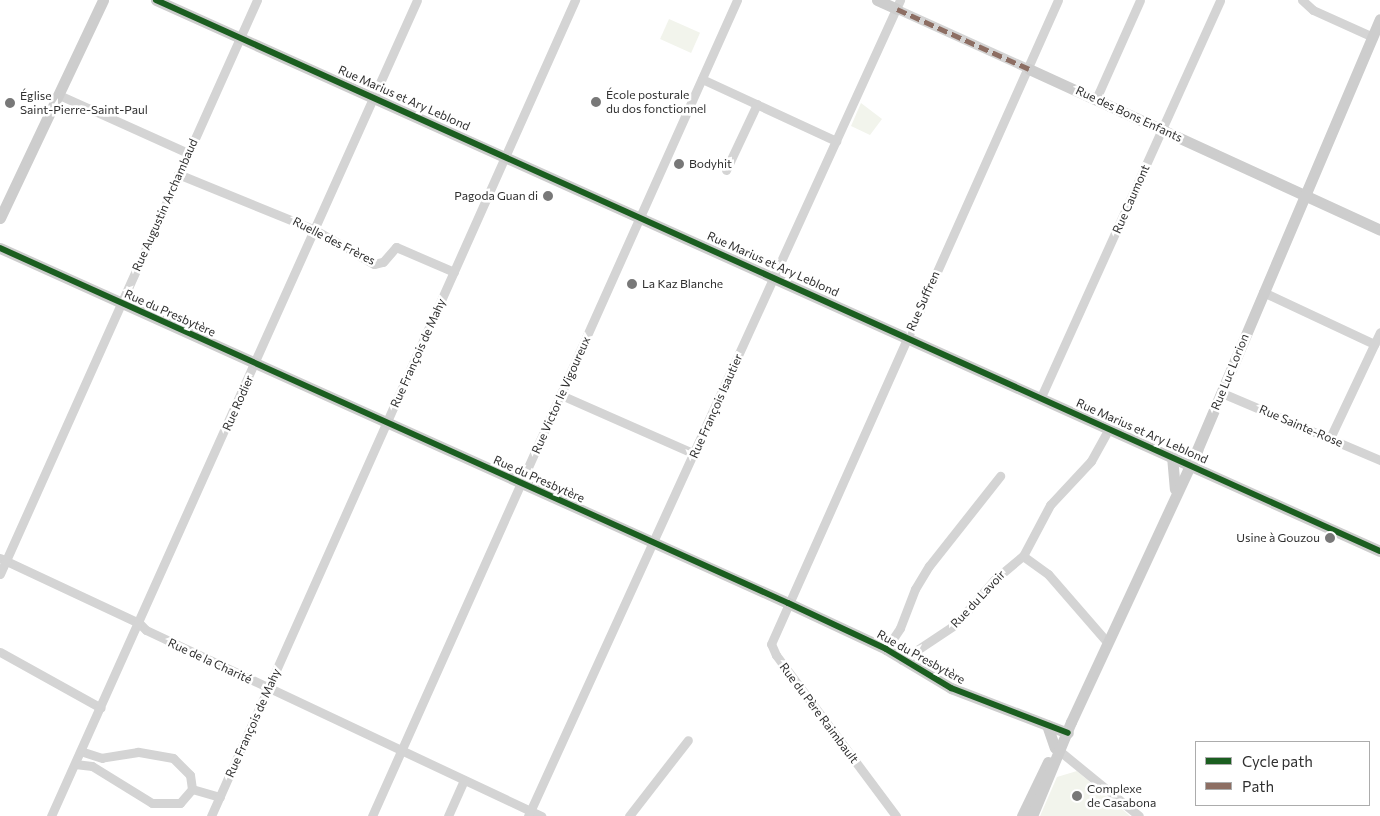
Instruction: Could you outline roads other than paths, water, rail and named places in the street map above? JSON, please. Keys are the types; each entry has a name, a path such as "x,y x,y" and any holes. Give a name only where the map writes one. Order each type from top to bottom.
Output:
{"street":[{"path":"0,218 103,0"},
{"name":"Rue Marius et Ary Leblond","path":"156,0 1380,551"},
{"name":"Rue Augustin Archambaud","path":"0,574 3,559 122,303 257,0"},
{"name":"Rue Rodier","path":"101,708 417,0"},
{"name":"Rue François de Mahy","path":"211,816 507,157 575,0"},
{"name":"Rue Victor le Vigoureux","path":"372,816 737,0"},
{"name":"Rue des Bons Enfants","path":"877,0 898,4 1029,69 1380,230"},
{"name":"Rue Suffren","path":"788,603 1029,69 1058,0"},
{"path":"1096,99 1140,0"},
{"name":"Rue Caumont","path":"1041,397 1220,0"},
{"path":"1302,0 1312,10 1373,37"},
{"name":"Rue François Isautier","path":"529,814 655,543 898,4"},
{"name":"Rue Luc Lorion","path":"1022,816 1058,750 1190,465 1380,19"},
{"path":"702,79 836,140"},
{"path":"59,96 188,153"},
{"path":"726,170 756,104"},
{"name":"Ruelle des Frères","path":"178,174 315,230 374,264 383,262 396,247 454,272"},
{"name":"Rue du Presbytère","path":"0,248 788,603 886,649 951,688 1066,733"},
{"path":"1263,292 1374,344"},
{"path":"1330,438 1380,332"},
{"name":"Rue Sainte-Rose","path":"1222,393 1380,460"},
{"path":"561,395 695,454"},
{"name":"Rue du Lavoir","path":"902,660 956,624 994,580 1023,556 1050,505 1091,461 1109,428"},
{"path":"1172,456 1176,492"},
{"path":"886,649 900,628 915,589 933,560 1000,476"},
{"path":"1023,556 1048,574 1108,643"},
{"name":"Rue de la Charité","path":"3,559 139,623 146,630 464,780 529,814 541,816"},
{"name":"Rue du Père Raimbault","path":"788,603 771,644 776,655 896,816"},
{"path":"0,652 101,708 51,816"},
{"path":"1047,725 1058,750 1139,816"},
{"path":"629,816 688,740"},
{"name":"Rue Luc Lorion","path":"1032,816 1058,750"},
{"path":"81,751 102,758 138,752 173,758 190,775 192,789"},
{"path":"104,774 105,766 112,756"},
{"path":"75,764 92,766 140,797 162,805 180,802 192,789"},
{"path":"448,816 464,780"},
{"path":"192,789 220,797"}],"place":[{"name":"École posturale du dos fonctionnel","path":"596,102"},
{"name":"Église Saint-Pierre-Saint-Paul","path":"10,103"},
{"name":"Bodyhit","path":"679,164"},
{"name":"Pagoda Guan di","path":"548,196"},
{"name":"La Kaz Blanche","path":"632,284"},
{"name":"Usine à Gouzou","path":"1330,538"},
{"name":"Complexe de Casabona","path":"1077,796"}]}
